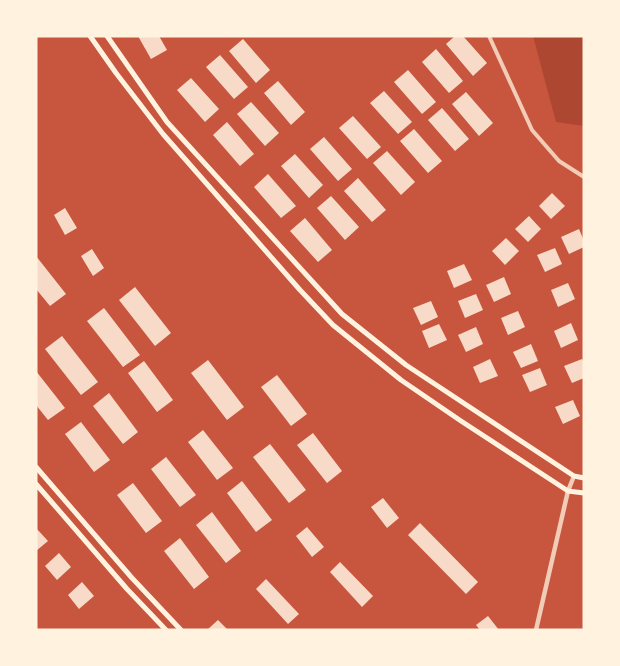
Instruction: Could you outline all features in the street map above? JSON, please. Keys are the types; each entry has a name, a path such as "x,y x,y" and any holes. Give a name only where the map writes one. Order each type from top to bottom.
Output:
{"main road":[{"path":"90,36 116,74 163,134 333,325 401,380 461,421 568,491 584,493"},
{"path":"107,36 167,122 342,314 406,365 574,476 584,478"},
{"path":"36,468 132,578 181,630"},
{"path":"36,484 127,589 166,630"}],"street":[{"path":"489,36 532,130 559,161 584,177"},
{"path":"536,630 568,491 574,476"}],"shaded area":[{"path":"533,36 584,36 584,126 556,122"}],"building":[{"path":"138,36 159,36 167,50 151,59"},
{"path":"455,36 463,36 487,63 473,76 446,44"},
{"path":"243,39 270,70 256,83 229,51"},
{"path":"436,49 463,81 449,93 422,62"},
{"path":"220,55 248,87 234,99 206,67"},
{"path":"408,70 436,102 422,114 394,82"},
{"path":"191,78 219,109 205,122 177,90"},
{"path":"278,81 305,112 291,125 264,93"},
{"path":"384,91 412,122 398,134 370,103"},
{"path":"466,92 493,123 479,136 452,104"},
{"path":"251,102 279,133 265,146 237,114"},
{"path":"442,108 469,139 455,151 428,120"},
{"path":"353,116 381,147 367,159 339,128"},
{"path":"227,122 254,154 240,166 213,135"},
{"path":"414,129 442,161 428,173 400,141"},
{"path":"324,137 352,169 338,181 310,149"},
{"path":"387,151 415,182 401,195 373,163"},
{"path":"295,154 323,185 309,198 281,166"},
{"path":"268,174 296,206 281,218 254,187"},
{"path":"358,178 386,210 372,222 344,191"},
{"path":"552,193 565,206 551,219 539,206"},
{"path":"331,196 359,227 345,240 317,208"},
{"path":"65,208 77,228 65,235 54,215"},
{"path":"529,216 541,229 528,242 515,229"},
{"path":"305,218 332,250 318,262 290,231"},
{"path":"579,229 584,241 584,247 569,254 561,237"},
{"path":"506,238 519,251 505,265 492,251"},
{"path":"555,248 562,264 545,272 537,255"},
{"path":"92,249 104,268 93,276 81,256"},
{"path":"36,256 66,294 50,306 36,289"},
{"path":"464,264 472,280 454,288 447,271"},
{"path":"504,277 511,294 494,302 486,285"},
{"path":"568,283 575,299 558,307 551,290"},
{"path":"135,287 171,333 155,346 119,300"},
{"path":"476,294 483,310 465,318 458,301"},
{"path":"431,301 438,317 421,325 413,308"},
{"path":"104,308 140,355 123,367 87,321"},
{"path":"518,311 525,327 508,335 501,318"},
{"path":"571,323 578,340 561,348 554,331"},
{"path":"439,324 447,340 429,348 422,331"},
{"path":"476,327 483,344 466,352 458,335"},
{"path":"62,336 98,382 81,395 45,349"},
{"path":"531,344 538,361 521,368 513,352"},
{"path":"490,359 498,376 480,383 473,367"},
{"path":"582,359 584,363 584,378 572,383 564,366"},
{"path":"208,360 244,407 227,420 191,373"},
{"path":"144,361 173,400 157,412 128,373"},
{"path":"540,368 547,385 530,392 522,375"},
{"path":"36,371 65,408 48,420 36,405"},
{"path":"277,375 307,414 291,426 261,387"},
{"path":"109,393 138,432 123,444 93,406"},
{"path":"573,400 580,416 563,424 555,407"},
{"path":"81,422 110,460 94,472 65,434"},
{"path":"203,430 233,468 217,480 188,442"},
{"path":"313,433 342,471 327,483 297,445"},
{"path":"270,444 306,490 289,503 253,457"},
{"path":"166,457 196,495 180,507 151,469"},
{"path":"242,481 272,520 256,532 227,493"},
{"path":"133,483 162,521 146,533 117,495"},
{"path":"383,498 399,518 387,528 371,507"},
{"path":"212,512 241,551 226,563 196,525"},
{"path":"420,523 478,582 466,594 408,535"},
{"path":"307,527 324,547 312,557 296,536"},
{"path":"36,528 48,541 36,551"},
{"path":"180,538 209,577 194,589 164,551"},
{"path":"59,553 71,567 57,580 45,566"},
{"path":"340,562 373,596 362,607 330,572"},
{"path":"266,579 299,614 288,624 256,589"},
{"path":"82,582 94,596 79,609 68,595"},
{"path":"488,616 499,630 480,630 476,625"},
{"path":"218,620 228,630 207,630"}]}
